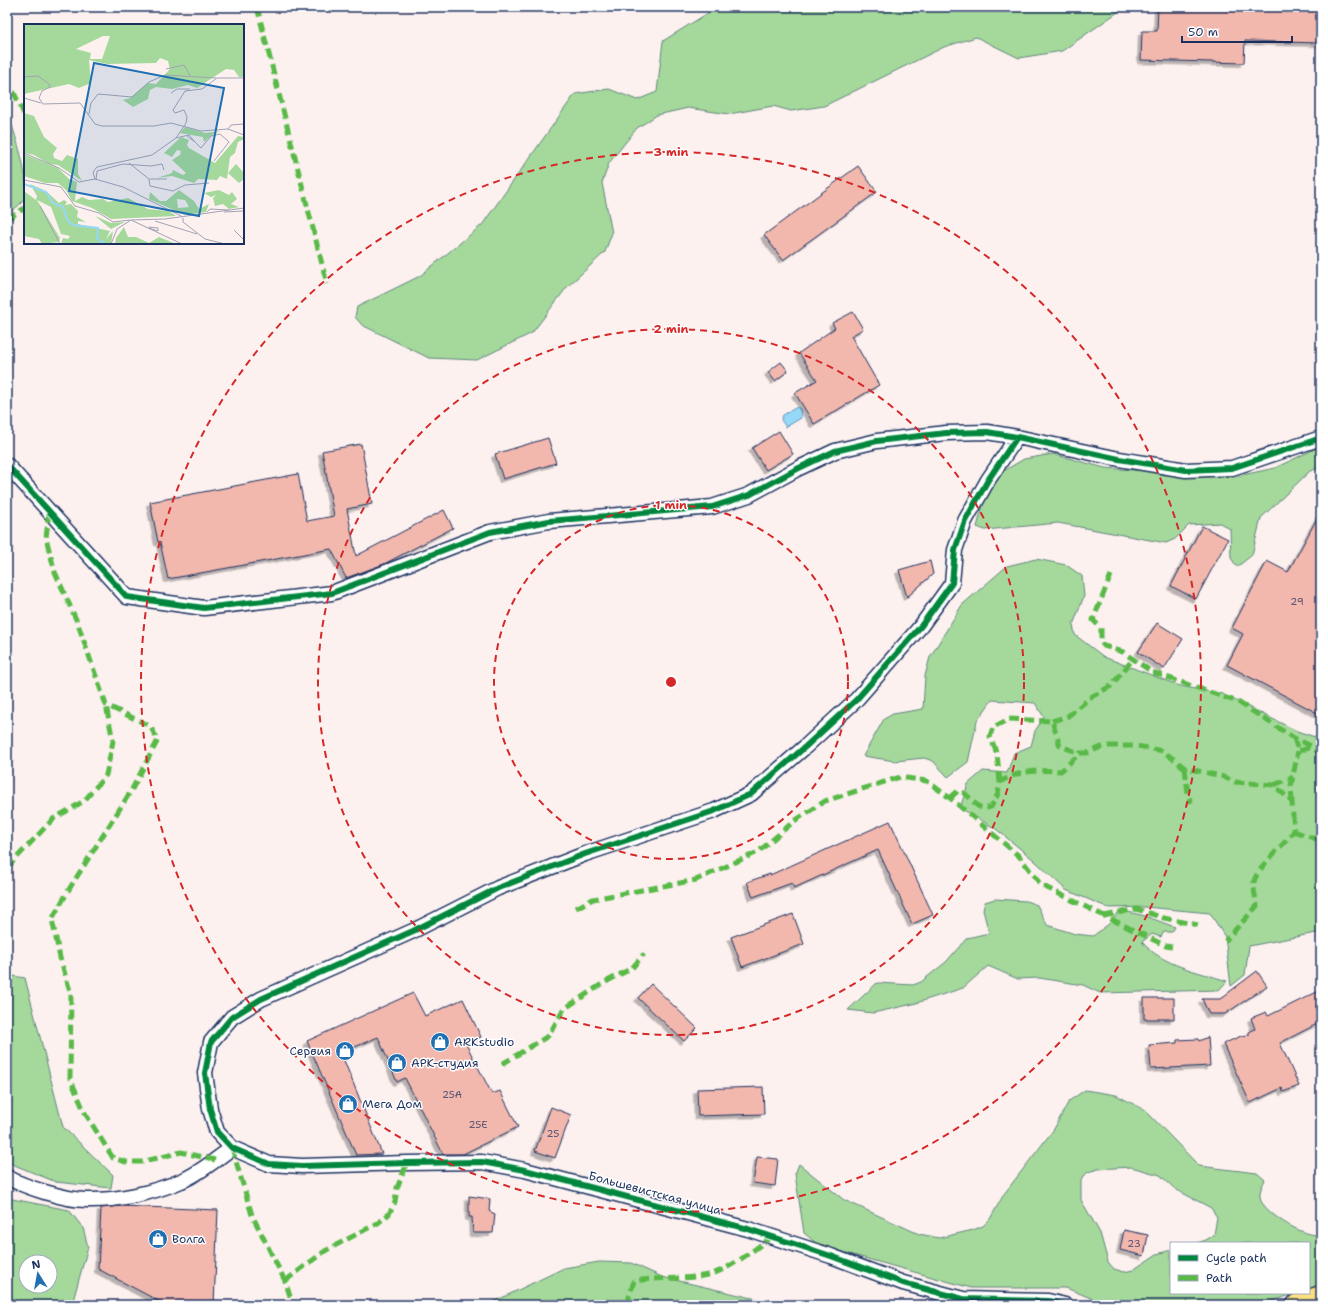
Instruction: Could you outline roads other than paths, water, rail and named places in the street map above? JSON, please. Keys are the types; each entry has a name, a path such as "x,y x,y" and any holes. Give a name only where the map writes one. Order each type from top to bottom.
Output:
{"highway":[{"path":"1298,1305 1321,1297"}],"street":[{"path":"7,465 127,597 204,608 332,593 490,532 549,521 712,507 749,495 797,469 835,451 877,441 960,433 987,432 1119,459 1186,470 1232,468 1321,438"},
{"path":"7,1177 16,1182 49,1193 85,1200 135,1196 182,1181 232,1148 217,1132 210,1108 205,1072 211,1042 232,1018 261,999 412,931 498,888 585,854 714,811 751,794 856,700 921,626 952,583 955,550 965,521 988,480 1017,437"},
{"name":"Большевистская улица","path":"232,1148 269,1164 302,1166 482,1162 525,1170 748,1229 831,1256 904,1283 963,1299 1048,1301 1065,1305"}],"water":[{"path":"797,407 800,409 801,418 786,427 781,420 783,415"}],"place":[{"name":"ARKstudio","path":"440,1042"},
{"name":"Сервия","path":"345,1051"},
{"name":"АРК-студия","path":"397,1063"},
{"name":"Мега Дом","path":"348,1104"},
{"name":"Волга","path":"158,1239"}]}
